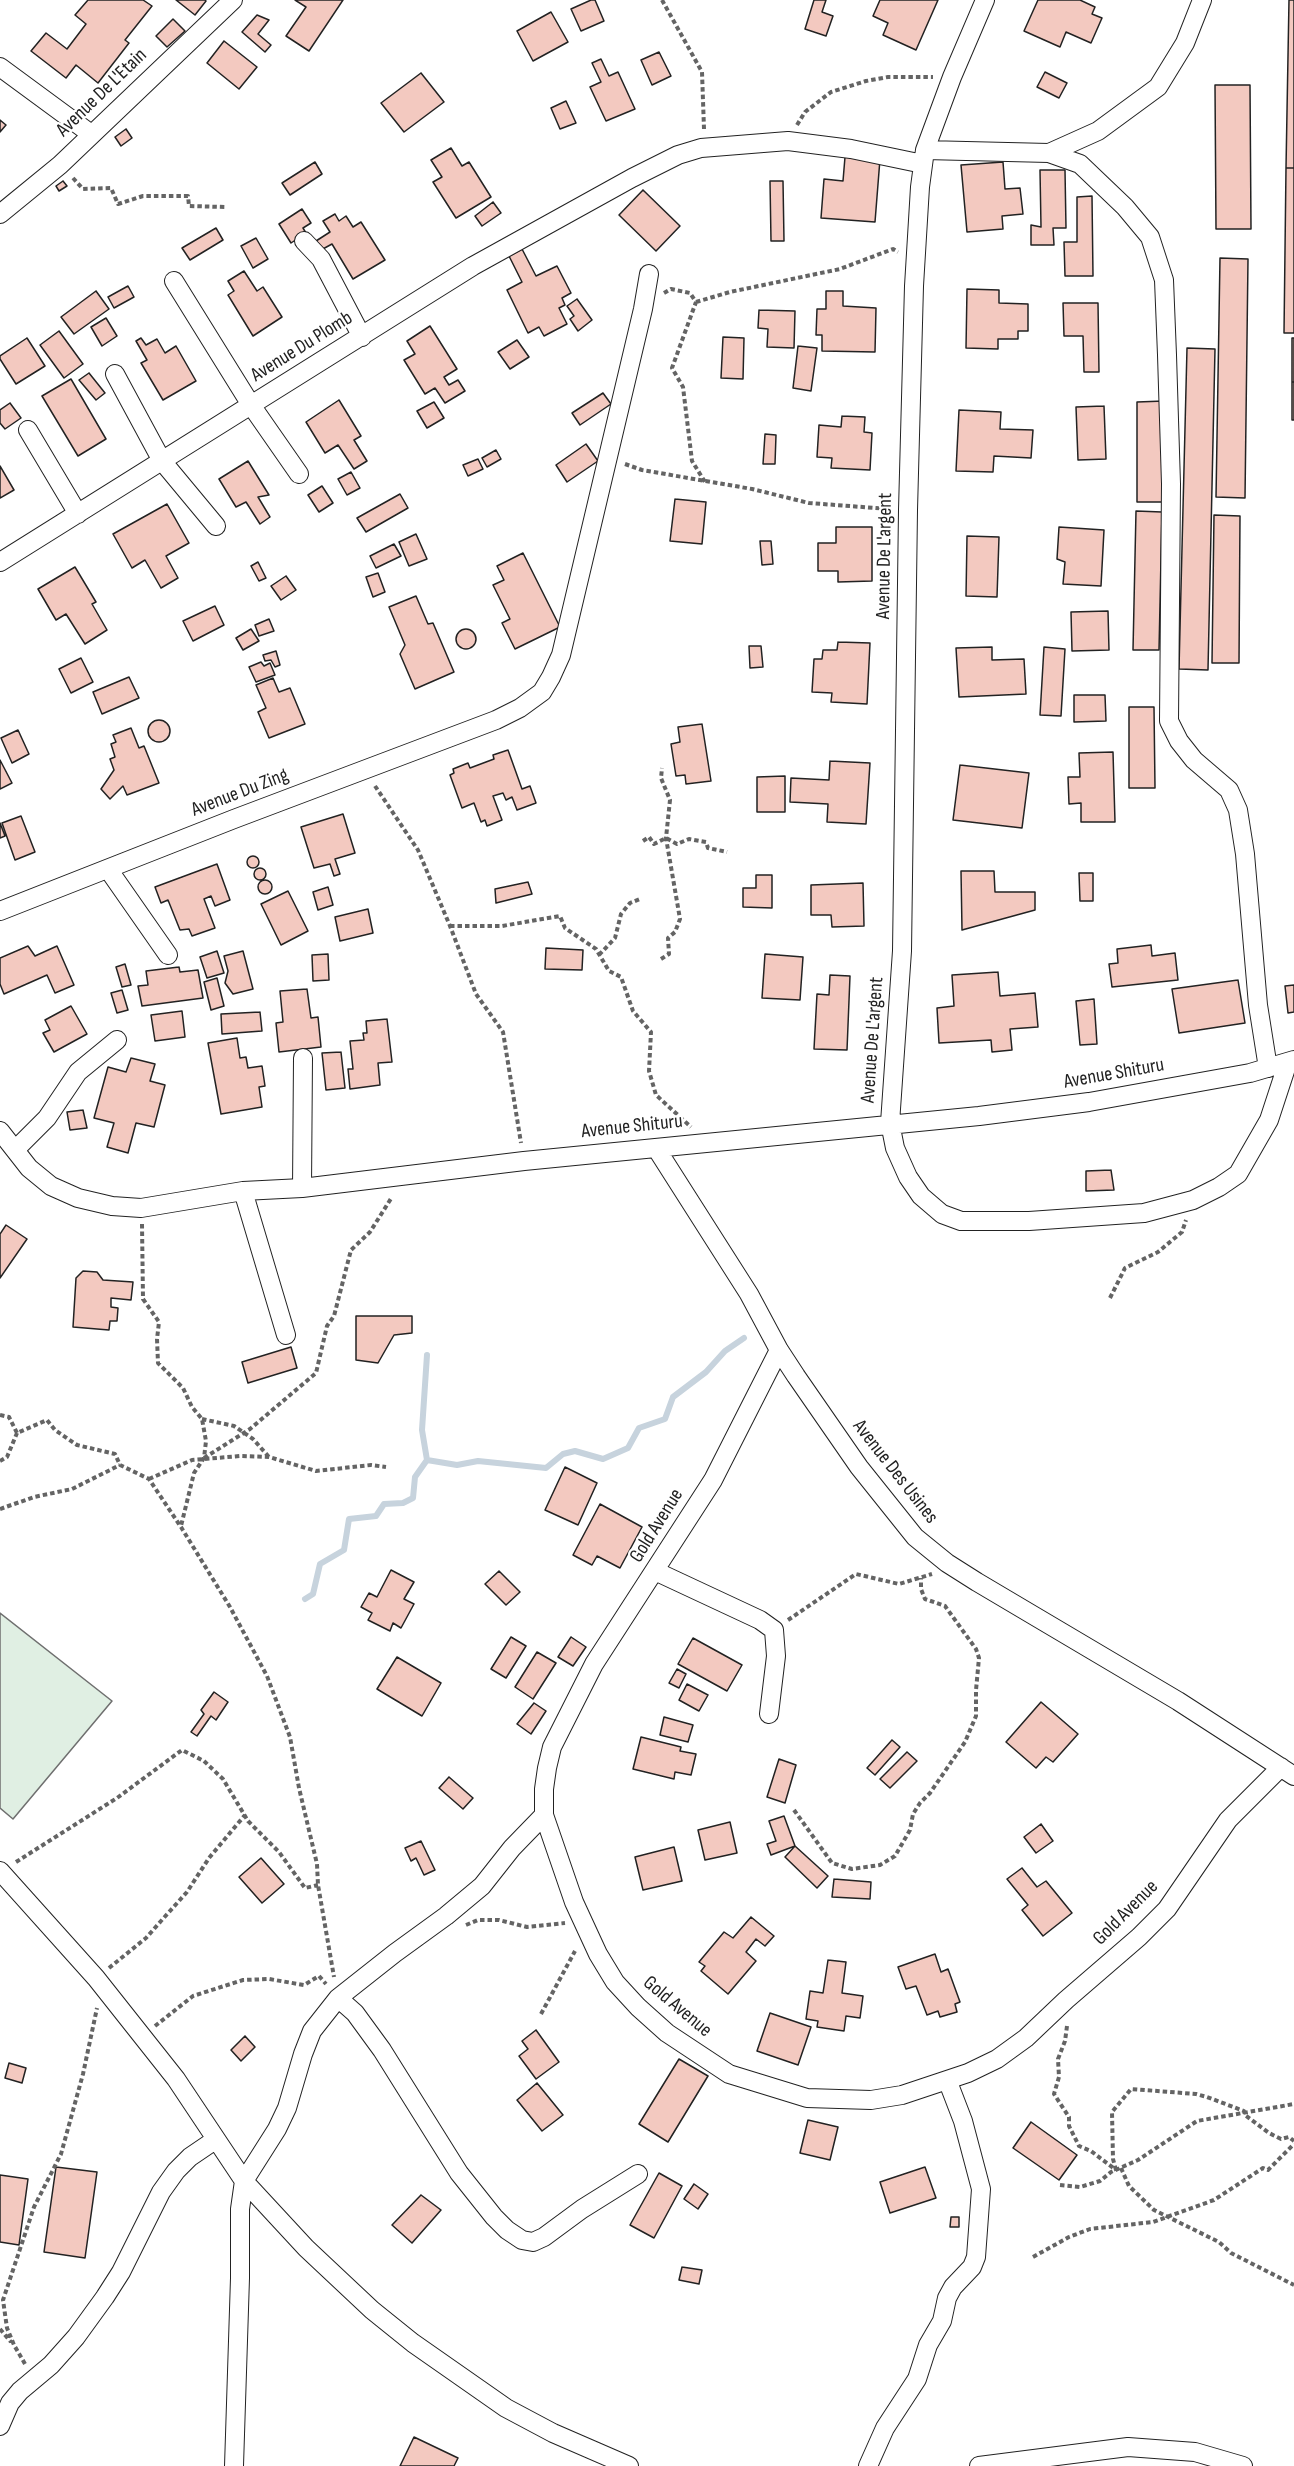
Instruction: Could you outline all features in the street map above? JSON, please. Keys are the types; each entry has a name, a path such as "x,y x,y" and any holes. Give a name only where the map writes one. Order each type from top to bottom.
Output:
{"street":[{"name":"Avenue De L'Etain","path":"0,214 60,165 233,0"},
{"name":"Avenue De L'argent","path":"985,0 952,77 924,157 914,286 908,510 902,951 890,1124 895,1148 908,1177 921,1196 942,1214 961,1221 1029,1221 1144,1213 1193,1200 1238,1174 1269,1120 1291,1061"},
{"path":"1049,153 1098,131 1158,87 1185,43 1202,0"},
{"path":"0,66 91,134"},
{"name":"Avenue Du Plomb","path":"0,562 473,266 678,155 701,148 788,141 924,157 1049,153"},
{"path":"1049,153 1080,164 1125,207 1150,237 1164,280 1171,484 1169,721 1179,741 1194,760 1229,790 1238,810 1245,854 1258,1005 1268,1068"},
{"path":"304,242 321,259 362,337"},
{"name":"Avenue Du Zing","path":"0,911 496,720 542,692 561,655 643,309 649,274"},
{"path":"174,280 251,405 299,474"},
{"path":"115,374 162,461 216,526"},
{"path":"28,430 78,514"},
{"path":"108,869 168,955"},
{"path":"15,1150 47,1118 78,1072 117,1040"},
{"path":"302,1188 303,1058"},
{"name":"Avenue Shituru","path":"0,1131 29,1168 51,1186 78,1198 112,1206 141,1208 243,1191 302,1188 707,1141 1089,1102 1250,1073 1291,1061"},
{"name":"Avenue Des Usines","path":"656,1148 749,1294 779,1350 860,1467 915,1538 946,1563 1178,1701 1287,1771"},
{"path":"243,1191 286,1335"},
{"name":"Gold Avenue","path":"779,1350 712,1480 594,1664 552,1747 544,1789 544,1815 580,1925 615,1982 667,2033 729,2074 807,2098 871,2100 902,2095 948,2082 997,2059 1026,2038 1139,1937 1167,1908 1228,1820 1287,1771"},
{"path":"655,1571 760,1620 774,1630 776,1656 769,1714"},
{"path":"234,2466 240,2209 244,2181 277,2129 287,2108 312,2031 338,1998 482,1886 512,1848 544,1815"},
{"path":"0,1871 96,1978 176,2079 244,2181 306,2248 372,2310 413,2343 506,2408 553,2433 629,2466"},
{"path":"338,1998 355,2013 382,2050 459,2173 494,2217 522,2240 533,2242 544,2237 591,2203 638,2174"},
{"path":"868,2466 885,2428 917,2379 928,2344 942,2321 947,2298 953,2287 972,2267 976,2257 981,2189 963,2121 948,2082"},
{"path":"0,2426 10,2403 76,2337 105,2297 132,2252 161,2192 176,2171 189,2157 215,2140"},
{"path":"979,2466 1128,2447 1195,2452 1244,2466"}],"path":[{"path":"662,0 702,72 704,125 701,148"},
{"path":"788,141 805,112 831,92 888,77 952,77"},
{"path":"60,165 83,189 111,188 118,204 143,196 188,196 189,206 225,207"},
{"path":"696,302 730,292 840,269 893,249 917,263"},
{"path":"643,309 671,289 690,293 696,302"},
{"path":"696,302 672,368 683,387 692,461 706,483"},
{"path":"608,457 642,470 706,483 752,489 809,503 908,510"},
{"path":"662,768 661,778 670,800 666,838 680,919 675,932 668,938 669,954 662,959"},
{"path":"365,770 418,850 476,994 503,1032 524,1161"},
{"path":"643,841 649,837 654,844 666,838"},
{"path":"666,838 677,844 688,839 706,842 708,848 727,852"},
{"path":"599,955 615,938 621,914 630,903 640,899"},
{"path":"450,926 502,926 560,916 565,928 596,950 609,971 621,977 633,1011 651,1032 649,1071 656,1095 707,1141"},
{"path":"181,1527 194,1473 204,1458 244,1433 286,1401 316,1373 327,1326 334,1316 351,1250 370,1232 404,1175"},
{"path":"1110,1298 1125,1268 1158,1252 1182,1232 1193,1200"},
{"path":"141,1208 143,1299 159,1322 158,1363 183,1388 192,1407 202,1419 206,1441 204,1458"},
{"path":"0,1414 9,1417 17,1433"},
{"path":"202,1419 234,1426 253,1439 269,1457"},
{"path":"0,1461 7,1457 17,1433 47,1420 55,1430 77,1445 115,1454 120,1465 149,1479 181,1527 230,1607 267,1676 290,1737 299,1788 317,1864 318,1885 338,1998"},
{"path":"149,1479 192,1460 204,1458 269,1457 316,1471 371,1464 386,1467"},
{"path":"0,1509 34,1497 72,1489 120,1465"},
{"path":"774,1630 856,1574 899,1584 921,1578 921,1588 925,1599 945,1606 976,1649 979,1658 976,1716 970,1732 956,1757 913,1814 910,1830 895,1856 880,1865 852,1869 832,1863 794,1810"},
{"path":"0,1871 117,1798 182,1750 204,1761 223,1779 248,1821 279,1851 305,1888 318,1885"},
{"path":"96,1978 146,1938 187,1892 209,1858 245,1815"},
{"path":"458,1928 478,1920 499,1920 527,1927 580,1925 541,2014"},
{"path":"143,2036 193,1996 243,1980 269,1979 304,1985 319,1976 338,1998"},
{"path":"1066,2000 1069,2007 1065,2041 1058,2059 1059,2077 1054,2094 1069,2117 1069,2126 1079,2146 1118,2169"},
{"path":"34,2380 14,2345 3,2313 3,2300 34,2206 61,2154 92,2039"},
{"path":"1034,2257 1069,2237 1090,2229 1153,2222 1170,2216 1214,2200 1263,2169 1268,2170 1294,2143 1289,2137 1281,2139 1269,2133 1245,2115 1244,2111 1196,2094 1131,2089 1112,2112 1113,2159 1118,2169 1145,2204 1170,2216 1219,2242 1231,2253 1252,2265 1294,2285"},
{"path":"1060,2185 1080,2187 1100,2181 1138,2160 1197,2121 1294,2104"},
{"path":"0,2329 14,2345"}],"green space":[{"path":"0,1613 112,1701 13,1819 0,1808"}],"building":[{"path":"88,0 143,0 152,6 125,40 129,43 98,83 76,65 66,78 31,51 46,33 67,49 86,24 75,15"},
{"path":"176,0 205,0 206,1 195,15"},
{"path":"295,0 343,0 309,51 286,36 306,7"},
{"path":"595,0 604,21 581,31 571,9"},
{"path":"814,0 826,0 822,12 833,16 826,36 805,29"},
{"path":"880,0 938,0 916,50 883,35 888,23 873,16"},
{"path":"1038,0 1080,0 1095,7 1092,14 1102,18 1091,43 1066,32 1060,47 1024,31"},
{"path":"1289,0 1294,0 1294,168 1286,168"},
{"path":"551,12 568,42 533,61 517,31"},
{"path":"257,15 269,20 258,34 271,45 265,52 242,32"},
{"path":"173,19 185,31 167,47 156,36"},
{"path":"224,41 257,67 239,89 207,63"},
{"path":"659,52 671,76 652,85 641,60"},
{"path":"601,59 609,76 618,72 635,109 606,121 590,87 601,82 592,63"},
{"path":"1045,72 1067,83 1059,98 1037,87"},
{"path":"421,73 444,102 404,132 381,103"},
{"path":"1215,85 1250,85 1251,229 1216,229"},
{"path":"566,101 576,123 560,129 551,108"},
{"path":"0,120 6,125 0,132"},
{"path":"126,129 132,138 121,146 115,137"},
{"path":"451,148 462,166 469,162 491,197 456,218 433,182 442,177 431,160"},
{"path":"845,157 880,159 875,222 821,218 824,179 843,181"},
{"path":"315,162 322,174 290,195 282,183"},
{"path":"1003,162 1005,189 1020,188 1023,214 1002,216 1003,229 967,232 961,165"},
{"path":"1286,168 1294,168 1294,333 1284,333"},
{"path":"1040,170 1065,170 1066,228 1053,228 1054,245 1031,245 1031,225 1041,227"},
{"path":"63,181 67,186 59,191 56,186"},
{"path":"770,181 783,181 784,241 771,241"},
{"path":"643,190 680,226 656,251 619,215"},
{"path":"1092,196 1093,276 1065,276 1064,242 1077,242 1077,197"},
{"path":"493,202 501,213 482,226 475,216"},
{"path":"302,209 311,223 303,228 306,233 291,243 279,224"},
{"path":"335,214 339,221 346,216 353,227 361,222 385,260 353,279 332,244 321,250 316,241 330,232 323,221"},
{"path":"216,228 223,240 190,260 182,248"},
{"path":"256,238 268,259 253,268 241,246"},
{"path":"522,249 536,276 557,266 571,293 562,298 565,305 559,308 567,324 544,336 539,327 528,333 507,290 522,282 509,256"},
{"path":"1220,258 1248,259 1245,498 1216,497"},
{"path":"244,271 257,291 263,287 282,317 253,336 228,295 234,291 228,281"},
{"path":"128,286 134,297 114,308 108,297"},
{"path":"967,289 999,290 999,303 1028,304 1028,331 1018,331 1018,339 998,339 998,349 966,348"},
{"path":"96,291 109,309 74,334 61,317"},
{"path":"826,291 843,291 843,306 876,308 875,352 822,351 822,335 816,335 817,309 826,309"},
{"path":"577,299 592,320 578,331 570,319 574,316 567,306"},
{"path":"1063,303 1098,303 1099,372 1084,372 1083,336 1064,336"},
{"path":"759,310 795,311 794,348 767,347 768,329 758,328"},
{"path":"106,318 117,336 102,346 91,327"},
{"path":"430,326 457,369 444,377 449,385 458,380 465,391 445,403 435,388 425,394 404,360 415,354 407,341"},
{"path":"59,331 83,364 64,378 40,345"},
{"path":"723,337 744,338 743,379 721,378"},
{"path":"27,338 45,366 16,384 0,356"},
{"path":"141,338 146,345 157,339 165,353 176,346 196,381 163,400 141,363 147,360 136,341"},
{"path":"1292,338 1294,338 1294,382 1292,382"},
{"path":"517,340 529,357 510,369 498,352"},
{"path":"798,346 817,348 811,391 793,388"},
{"path":"1187,348 1215,349 1208,670 1179,669"},
{"path":"89,373 105,393 96,400 79,380"},
{"path":"71,379 106,439 78,456 42,396"},
{"path":"1292,382 1294,382 1294,420 1292,420"},
{"path":"603,393 611,404 580,425 572,413"},
{"path":"339,400 361,436 354,440 367,461 354,469 338,445 325,453 306,422"},
{"path":"1164,401 1164,502 1137,502 1137,402"},
{"path":"434,402 444,418 427,428 417,411"},
{"path":"10,403 21,418 5,429 0,423 0,410"},
{"path":"1104,406 1106,459 1078,460 1076,407"},
{"path":"959,410 1001,412 1000,429 1033,430 1031,458 994,456 993,472 956,471"},
{"path":"842,416 865,417 864,432 872,433 870,470 831,468 832,458 817,457 819,425 841,427"},
{"path":"765,434 776,435 775,464 763,464"},
{"path":"586,444 598,461 567,482 556,465"},
{"path":"496,450 501,459 487,467 482,458"},
{"path":"478,459 483,469 468,476 463,465"},
{"path":"248,461 269,495 258,497 270,517 260,524 246,502 236,507 219,479"},
{"path":"0,466 14,490 0,498"},
{"path":"351,472 360,488 347,495 338,479"},
{"path":"322,486 333,503 319,512 308,495"},
{"path":"400,494 408,508 366,532 357,518"},
{"path":"675,499 706,502 702,544 670,541"},
{"path":"167,504 189,543 166,556 178,578 161,588 145,560 132,568 113,534"},
{"path":"1136,511 1162,512 1159,650 1133,650"},
{"path":"1214,515 1240,516 1239,663 1212,663"},
{"path":"836,527 872,527 872,581 838,582 838,571 818,571 818,543 836,543"},
{"path":"1059,527 1104,530 1101,586 1063,584 1065,562 1057,559"},
{"path":"416,534 427,559 409,566 399,542"},
{"path":"967,536 999,537 997,597 966,596"},
{"path":"760,541 771,541 773,564 762,565"},
{"path":"394,544 401,556 376,568 370,556"},
{"path":"523,553 560,627 515,649 502,623 510,619 493,585 504,580 497,566"},
{"path":"258,562 266,578 259,581 251,566"},
{"path":"75,567 96,602 92,604 107,630 85,644 66,614 56,620 38,589"},
{"path":"378,573 385,592 373,597 366,577"},
{"path":"286,576 296,590 281,600 271,586"},
{"path":"416,596 428,624 433,623 454,672 415,689 400,654 405,645 389,607"},
{"path":"215,606 224,625 193,641 183,621"},
{"path":"1108,611 1109,650 1072,651 1071,612"},
{"path":"269,619 274,631 259,636 255,625"},
{"path":"251,629 259,641 243,650 236,638"},
{"path":"466,629 473,632 476,639 473,646 466,649 459,646 456,639 459,632"},
{"path":"838,642 870,643 867,704 831,702 832,693 812,692 814,659 822,659 823,650 837,650"},
{"path":"749,646 761,646 763,667 750,668"},
{"path":"992,647 992,660 1024,659 1026,694 959,697 956,648"},
{"path":"1044,647 1065,649 1061,716 1040,715"},
{"path":"276,651 280,665 275,667 271,660 265,661 263,655"},
{"path":"81,658 93,682 71,693 59,669"},
{"path":"261,662 264,666 270,663 275,675 256,682 249,667"},
{"path":"129,677 139,698 102,714 93,692"},
{"path":"273,678 279,692 290,688 305,724 269,738 258,712 266,708 256,685"},
{"path":"1074,695 1105,695 1106,721 1074,722"},
{"path":"1129,707 1154,707 1155,788 1129,788"},
{"path":"155,720 163,720 170,727 170,735 163,742 155,742 148,735 148,727"},
{"path":"702,724 711,781 686,784 685,775 676,776 671,744 680,742 678,727"},
{"path":"131,728 139,748 144,746 159,783 127,795 123,786 110,799 101,789 114,770 110,759 115,757 111,744 116,742 113,735"},
{"path":"18,730 29,754 12,763 1,738"},
{"path":"508,750 522,789 530,786 536,803 517,810 512,797 506,800 503,793 493,796 502,820 487,826 485,820 481,822 474,803 462,808 450,775 454,773 453,769 468,763 470,768 494,759 493,755"},
{"path":"1113,752 1115,822 1081,822 1081,803 1069,804 1068,777 1080,777 1079,753"},
{"path":"0,760 12,783 0,789"},
{"path":"830,761 870,763 866,824 827,822 828,804 790,802 791,778 829,780"},
{"path":"960,765 1029,773 1022,828 953,820"},
{"path":"785,776 785,812 757,812 757,777"},
{"path":"343,814 355,853 335,859 340,874 334,876 330,864 314,868 301,827"},
{"path":"21,816 35,852 15,860 2,823"},
{"path":"0,823 5,836 0,838"},
{"path":"255,856 258,857 258,867 251,868 248,867 247,860 248,857"},
{"path":"217,864 230,900 215,906 211,896 204,899 215,928 192,936 189,929 180,930 168,900 161,903 155,887"},
{"path":"262,868 265,869 265,879 258,880 255,879 254,872 255,869"},
{"path":"961,871 994,871 995,892 1035,892 1035,910 962,930"},
{"path":"1079,873 1093,873 1093,901 1080,901"},
{"path":"756,875 772,875 772,908 743,907 743,888 756,888"},
{"path":"265,880 270,882 272,887 270,892 265,894 260,892 258,887 260,882"},
{"path":"528,882 532,894 496,903 495,889"},
{"path":"863,883 864,926 832,927 831,915 811,915 811,885"},
{"path":"328,887 333,905 318,910 313,892"},
{"path":"288,891 308,931 281,945 261,904"},
{"path":"368,909 373,933 340,941 335,917"},
{"path":"1151,945 1152,956 1175,953 1178,980 1112,987 1109,964 1118,963 1117,949"},
{"path":"28,946 35,956 57,946 74,985 55,993 47,975 4,994 0,984 0,958"},
{"path":"546,948 583,950 582,970 545,969"},
{"path":"217,951 224,973 207,978 200,957"},
{"path":"243,951 253,989 233,994 225,983 228,971 224,956"},
{"path":"328,954 329,980 313,981 312,955"},
{"path":"765,954 803,957 800,1000 762,998"},
{"path":"125,964 131,985 122,987 116,967"},
{"path":"179,967 180,972 198,970 203,998 142,1006 138,986 148,985 146,971"},
{"path":"998,972 1000,996 1035,993 1038,1027 1010,1029 1012,1050 992,1052 991,1040 939,1043 937,1008 954,1006 952,975"},
{"path":"830,975 850,976 847,1050 814,1049 817,994 829,995"},
{"path":"217,978 224,1006 211,1010 204,982"},
{"path":"1238,980 1245,1023 1179,1033 1172,989"},
{"path":"1294,985 1294,1012 1288,1013 1285,986"},
{"path":"307,989 311,1018 318,1017 321,1047 279,1052 276,1023 283,1022 280,991"},
{"path":"122,990 128,1010 117,1013 111,993"},
{"path":"1094,999 1097,1044 1080,1045 1076,1001"},
{"path":"71,1006 87,1034 54,1052 43,1033 50,1030 45,1020"},
{"path":"182,1011 185,1037 155,1041 151,1015"},
{"path":"260,1012 262,1031 222,1034 221,1014"},
{"path":"387,1019 392,1062 378,1063 380,1085 350,1089 348,1069 353,1069 350,1041 364,1040 363,1033 367,1033 366,1021"},
{"path":"237,1038 240,1058 246,1057 248,1068 262,1066 265,1086 259,1087 262,1107 221,1114 208,1043"},
{"path":"341,1052 345,1088 326,1090 322,1053"},
{"path":"131,1058 155,1064 150,1081 165,1085 154,1127 136,1123 128,1153 107,1147 114,1123 94,1118 108,1067 126,1072"},
{"path":"83,1110 87,1128 70,1130 67,1112"},
{"path":"1111,1170 1114,1190 1086,1191 1086,1171"},
{"path":"6,1225 27,1239 0,1278 0,1234"},
{"path":"83,1271 97,1272 103,1280 133,1282 131,1300 111,1298 111,1307 118,1308 117,1321 110,1321 109,1330 73,1327 76,1278"},
{"path":"356,1316 412,1316 412,1333 394,1335 378,1363 356,1360"},
{"path":"291,1347 297,1368 248,1383 242,1362"},
{"path":"565,1467 597,1483 578,1525 545,1510"},
{"path":"600,1504 642,1527 620,1568 597,1556 592,1565 573,1555"},
{"path":"391,1570 414,1582 404,1599 414,1604 401,1628 393,1623 390,1631 368,1620 372,1613 361,1607 369,1593 377,1597"},
{"path":"499,1571 520,1592 506,1605 485,1584"},
{"path":"511,1637 526,1646 506,1678 491,1669"},
{"path":"571,1637 586,1647 573,1666 558,1657"},
{"path":"693,1638 742,1665 727,1691 678,1664"},
{"path":"537,1652 556,1663 533,1699 515,1687"},
{"path":"397,1657 441,1683 422,1716 377,1689"},
{"path":"677,1669 686,1674 679,1688 669,1683"},
{"path":"687,1684 708,1695 699,1711 679,1700"},
{"path":"214,1692 228,1702 216,1720 211,1716 197,1736 191,1732 204,1714 201,1710"},
{"path":"1041,1702 1078,1734 1053,1762 1046,1757 1036,1768 1006,1742"},
{"path":"534,1703 546,1711 531,1734 517,1724"},
{"path":"664,1717 693,1725 688,1742 660,1735"},
{"path":"641,1737 681,1747 680,1751 696,1754 691,1775 675,1772 674,1779 633,1769"},
{"path":"892,1740 900,1747 875,1775 867,1768"},
{"path":"907,1752 917,1761 890,1788 880,1779"},
{"path":"779,1759 796,1765 785,1803 767,1797"},
{"path":"449,1777 473,1798 463,1809 439,1788"},
{"path":"784,1816 795,1846 771,1855 767,1844 776,1841 769,1821"},
{"path":"730,1822 737,1853 705,1860 698,1830"},
{"path":"1041,1824 1053,1841 1036,1853 1024,1837"},
{"path":"421,1841 435,1870 424,1875 416,1858 411,1861 405,1848"},
{"path":"795,1846 828,1876 817,1888 785,1857"},
{"path":"674,1847 682,1881 643,1890 635,1857"},
{"path":"261,1858 284,1884 262,1903 239,1877"},
{"path":"1022,1868 1037,1887 1046,1881 1072,1913 1043,1936 1022,1910 1028,1905 1007,1879"},
{"path":"834,1879 871,1882 870,1899 832,1897"},
{"path":"751,1917 774,1936 765,1946 756,1939 746,1952 756,1961 728,1994 701,1971 705,1966 699,1962 724,1932 733,1938"},
{"path":"935,1954 941,1972 948,1969 960,2002 955,2004 957,2012 940,2017 938,2011 927,2015 916,1986 906,1989 898,1967"},
{"path":"828,1960 846,1962 842,1993 863,1996 860,2018 846,2016 844,2031 817,2027 818,2021 806,2019 810,1991 823,1993"},
{"path":"770,2013 811,2027 798,2065 757,2051"},
{"path":"536,2030 559,2062 536,2079 519,2056 528,2049 522,2041"},
{"path":"245,2036 255,2047 241,2061 231,2050"},
{"path":"679,2059 708,2076 668,2142 639,2124"},
{"path":"9,2063 26,2068 22,2083 5,2078"},
{"path":"537,2083 563,2115 542,2131 517,2100"},
{"path":"808,2120 838,2127 830,2160 800,2153"},
{"path":"1031,2122 1077,2155 1059,2180 1013,2148"},
{"path":"56,2167 97,2172 85,2258 44,2252"},
{"path":"925,2167 936,2198 890,2213 880,2182"},
{"path":"659,2173 682,2186 654,2238 630,2225"},
{"path":"0,2175 28,2179 19,2245 0,2242"},
{"path":"694,2184 708,2194 698,2209 684,2199"},
{"path":"421,2195 441,2210 412,2243 392,2225"},
{"path":"951,2217 959,2217 959,2227 950,2227"},
{"path":"682,2267 702,2270 699,2284 679,2280"},
{"path":"414,2437 458,2458 454,2466 400,2466"}],"waterway":[{"path":"305,1599 313,1594 320,1564 344,1550 349,1519 376,1516 384,1504 403,1503 413,1498 415,1477 427,1460 457,1465 478,1461 546,1468 563,1454 575,1451 603,1459 628,1448 639,1428 665,1419 673,1397 706,1372 725,1351 744,1338"},
{"path":"427,1355 422,1430 427,1460"}]}
